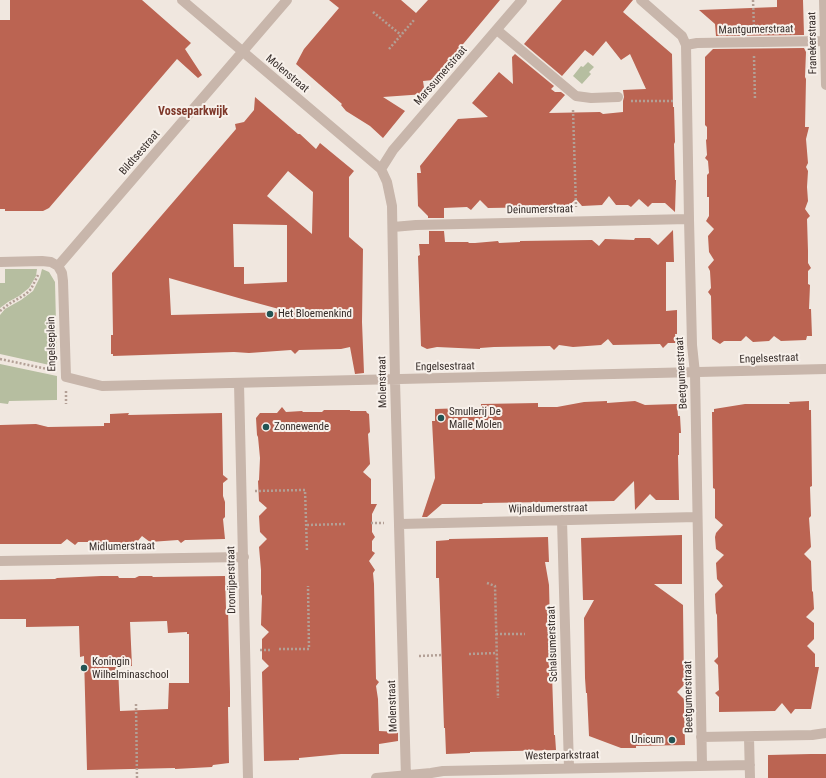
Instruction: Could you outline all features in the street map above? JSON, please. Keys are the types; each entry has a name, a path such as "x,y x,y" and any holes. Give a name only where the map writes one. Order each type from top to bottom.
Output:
{"street":[{"name":"Molenstraat","path":"182,0 381,169 390,194 392,206 395,380 406,777"},
{"name":"Bildtsestraat","path":"58,266 287,0"},
{"name":"Marssumerstraat","path":"381,169 393,150 522,0"},
{"path":"641,0 682,36 686,45"},
{"name":"Franekerstraat","path":"824,0 826,85"},
{"path":"497,30 576,96 590,98 618,97"},
{"name":"Mantgumerstraat","path":"686,45 696,43 826,41"},
{"name":"Beetgumerstraat","path":"686,45 692,345 698,517 702,765"},
{"name":"Deinumerstraat","path":"392,227 416,225 689,219"},
{"path":"0,262 39,261 51,262 58,266"},
{"name":"Engelseplein","path":"58,266 62,273 63,281 66,377"},
{"name":"Engelsestraat","path":"66,377 102,386 826,369"},
{"name":"Dronrijperstraat","path":"239,383 248,778"},
{"name":"Wijnaldumerstraat","path":"400,524 698,517"},
{"name":"Schalsumerstraat","path":"562,520 569,768"},
{"name":"Midlumerstraat","path":"0,561 244,557"},
{"path":"701,737 812,736 826,733"},
{"path":"749,737 750,778"},
{"name":"Westerparkstraat","path":"376,778 406,777 443,771 750,764"}],"path":[{"path":"373,12 401,35"},
{"path":"390,48 414,20"},
{"path":"576,96 573,103 576,221"},
{"path":"618,97 623,102 686,100"},
{"path":"0,311 3,307 26,294 31,289 39,272 39,261"},
{"name":"Engelseplein","path":"0,359 57,371 66,377"},
{"path":"249,491 305,490 307,551"},
{"path":"306,525 345,524"},
{"path":"487,583 495,586 498,698"},
{"path":"279,649 309,649 308,586"},
{"path":"496,634 525,634"},
{"path":"470,654 497,653"},
{"path":"419,656 442,655"},
{"path":"136,704 137,778"}],"green space":[{"path":"588,62 594,67 589,72 591,74 582,84 573,76 581,66 583,67"},
{"path":"5,269 37,269 36,276 29,288 0,308 0,283 5,283"},
{"path":"42,269 49,272 55,282 57,365 54,366 0,354 0,315 5,309 33,291"},
{"path":"0,364 57,376 57,400 9,401 8,404 0,403"}],"building":[{"path":"10,0 142,0 191,43 185,49 202,75 198,78 177,59 49,208 43,211 5,211 5,209 0,209 0,20 10,20"},
{"path":"329,0 401,0 416,13 428,0 500,0 433,80 423,81 425,94 383,97 405,111 383,138 370,126 346,111 341,105 342,104 296,64 304,49 339,8"},
{"path":"562,0 633,0 623,12 672,54 676,180 675,212 665,203 652,203 648,207 639,199 631,207 628,205 616,205 609,196 602,205 582,206 576,199 566,208 563,205 551,205 549,207 488,208 480,200 471,210 467,207 444,208 444,218 428,218 428,216 418,206 417,173 421,173 420,166 458,119 488,117 472,103 499,72 513,84 512,57 515,54 554,86 551,89 565,95 549,113 600,112 603,114 623,112 623,90 646,89 630,54 621,60 606,41 593,56 585,50 562,76 524,44"},
{"path":"777,0 803,0 804,35 716,36 715,24 699,10 777,7"},
{"path":"804,48 806,52 805,127 809,127 806,139 808,163 806,167 808,171 808,201 805,209 810,216 807,219 808,263 811,268 808,271 808,284 810,285 809,309 811,309 812,336 807,336 806,340 781,341 774,336 769,341 753,342 746,336 741,341 724,341 720,344 712,339 711,296 708,292 711,288 710,271 708,267 714,260 709,252 708,236 714,229 706,221 709,216 707,175 709,173 708,161 705,158 707,155 707,127 705,125 705,57 713,49"},
{"path":"255,97 316,149 320,143 354,171 349,177 349,237 363,249 362,322 364,373 355,374 350,347 341,349 299,350 295,354 291,350 249,353 234,352 113,356 113,354 111,354 111,335 113,335 112,273 236,129 235,124 244,122 254,110","holes":["288,171 313,192 312,234 267,196","233,224 287,225 287,282 244,284 244,267 234,267","169,278 290,312 171,315"]},
{"path":"673,230 674,262 666,262 666,311 677,310 677,334 675,334 676,343 668,343 663,348 660,344 613,345 608,339 601,345 573,347 559,345 554,350 550,346 494,347 480,349 437,347 427,349 421,346 418,256 420,255 419,244 429,244 429,231 444,231 445,242 475,243 498,241 499,243 520,241 592,240 599,246 605,239 634,240 635,238 650,238 658,245"},
{"path":"607,401 607,403 635,401 645,405 677,404 678,416 680,416 681,433 679,433 678,455 679,500 656,500 650,494 635,510 634,481 614,501 442,504 427,517 422,517 435,478 432,421 435,421 435,409 466,408 481,414 481,404 538,403 538,407 557,407 584,402"},
{"path":"809,401 809,410 811,410 812,486 810,487 811,516 809,518 811,547 804,554 811,561 814,609 806,617 814,623 814,639 807,646 815,654 815,667 819,667 811,709 795,709 791,714 782,703 775,711 719,712 719,697 715,693 719,690 718,665 714,661 718,657 715,594 723,586 717,579 716,563 724,555 716,549 716,533 723,525 715,518 712,412 714,412 714,409 745,404 790,404 789,402"},
{"path":"282,407 286,412 350,410 366,411 369,414 370,432 368,434 370,464 363,472 371,479 371,504 377,504 372,514 372,532 375,537 372,541 372,551 375,553 369,561 375,570 373,573 376,679 379,682 376,686 379,731 398,732 398,741 379,744 379,754 341,754 299,758 299,760 264,761 262,672 269,666 262,659 262,639 269,632 261,625 262,596 259,547 267,539 260,532 259,516 267,508 259,501 258,481 260,458 256,418 260,413 277,413"},
{"path":"129,413 128,415 222,413 223,475 228,479 223,483 223,496 225,502 225,517 223,519 225,539 185,540 181,543 178,540 150,542 142,536 136,543 108,542 91,544 89,542 78,542 75,545 67,539 61,544 0,544 0,425 36,424 48,427 104,426 104,423 110,423 110,414"},
{"path":"682,535 682,584 654,584 683,605 684,685 677,692 684,699 685,745 636,746 636,748 621,748 589,736 585,678 584,618 594,600 583,600 581,538"},
{"path":"548,537 549,562 545,562 549,585 551,667 549,667 551,675 552,674 554,735 556,750 446,754 439,578 436,578 436,541 449,539"},
{"path":"101,576 135,578 139,576 225,576 226,609 228,609 230,692 230,707 228,707 229,763 213,765 212,767 175,769 87,770 84,656 80,657 79,626 26,627 26,619 0,619 0,580","holes":["167,621 168,633 187,632 187,634 189,634 189,683 169,683 168,709 120,711 118,667 132,666 130,622"]},
{"path":"826,754 826,778 768,778 768,755"}],"place":[{"name":"Het Bloemenkind","path":"270,314"},
{"name":"Smullerij De Malle Molen","path":"441,418"},
{"name":"Zonnewende","path":"266,427"},
{"name":"Koningin Wilhelminaschool","path":"84,668"},
{"name":"Unicum","path":"672,740"}],"district":[{"name":"Vosseparkwijk","path":"193,112"}]}
